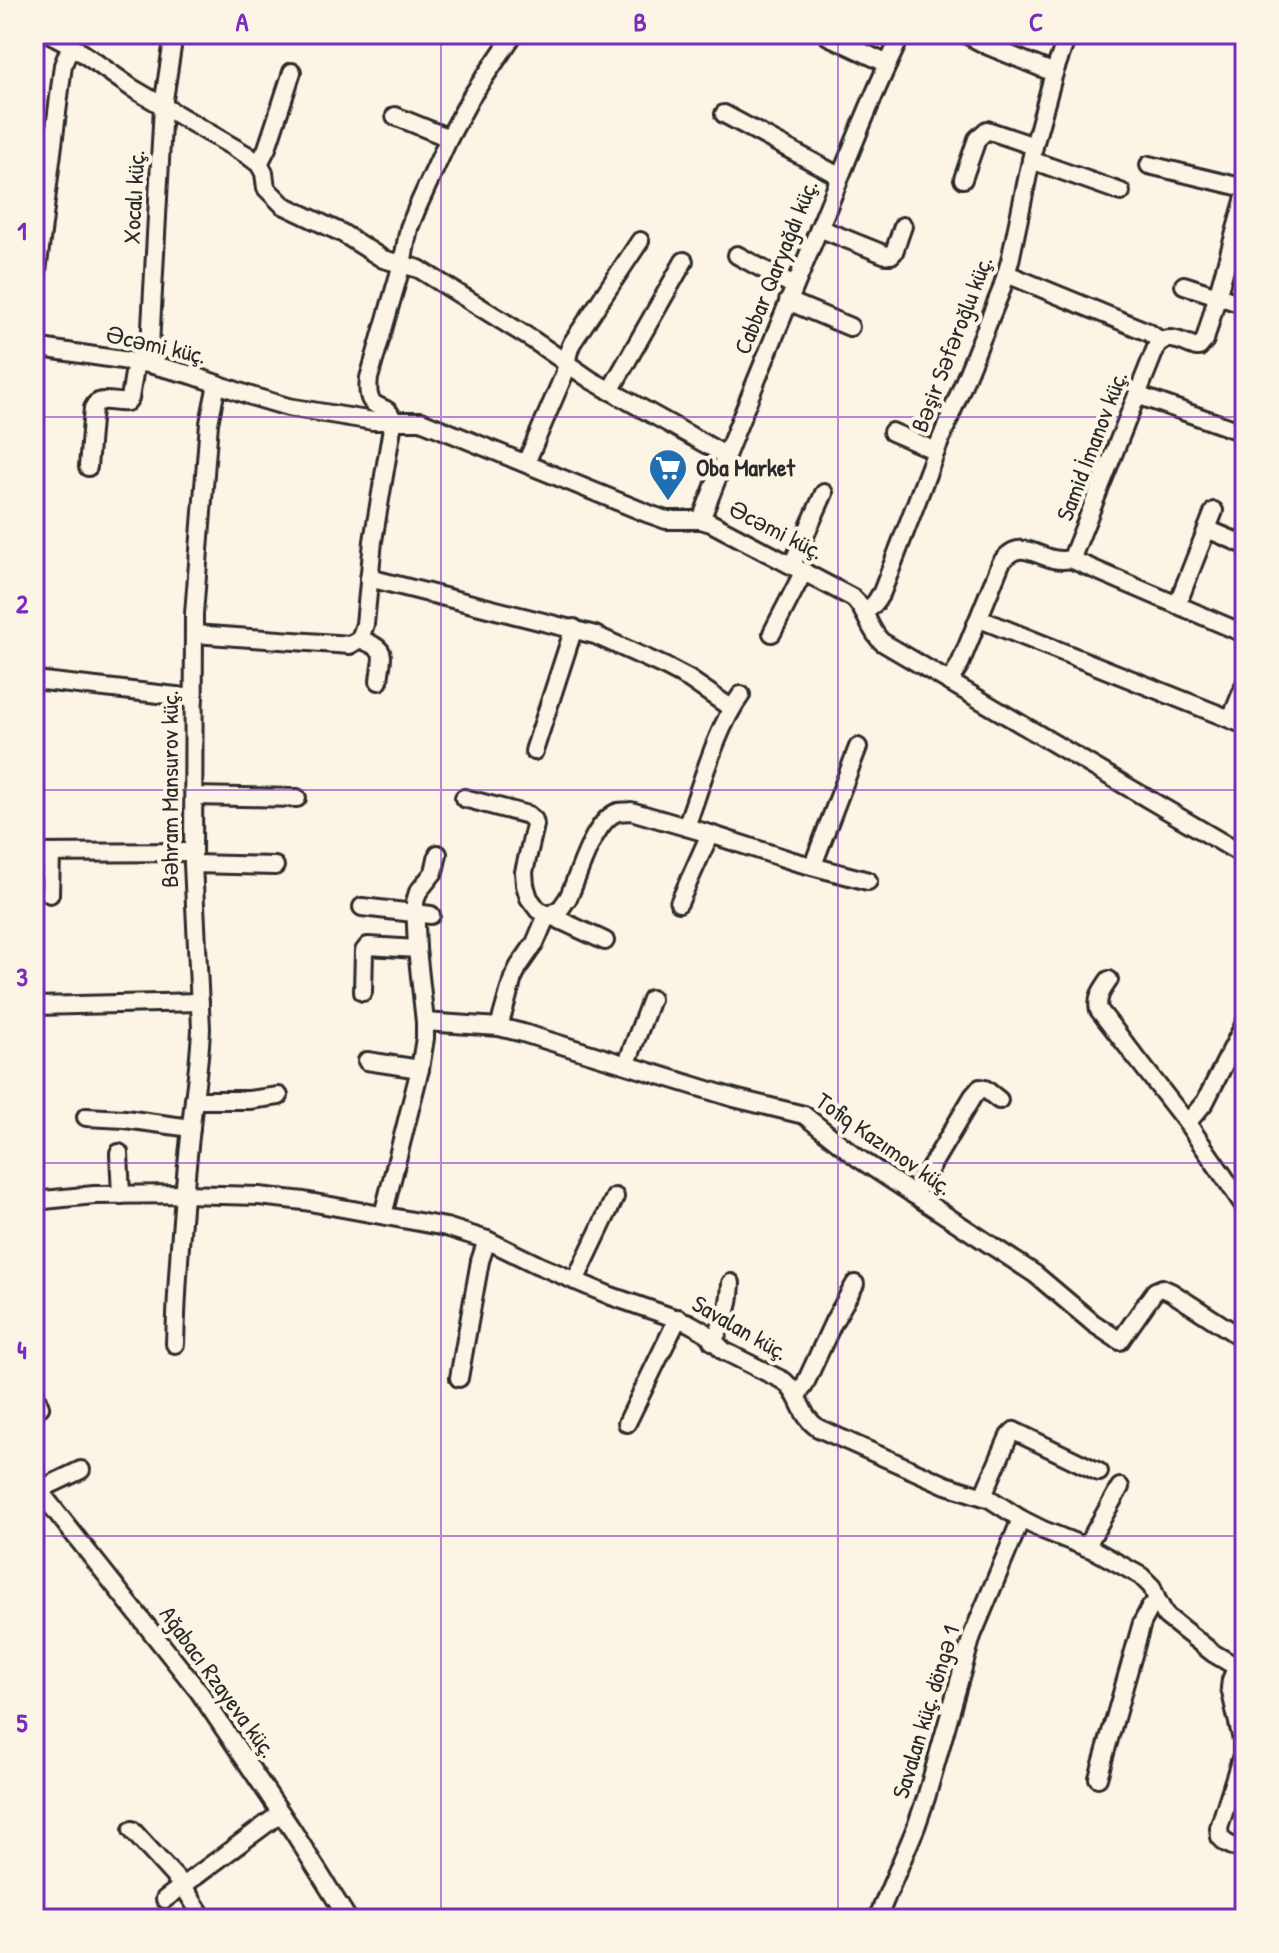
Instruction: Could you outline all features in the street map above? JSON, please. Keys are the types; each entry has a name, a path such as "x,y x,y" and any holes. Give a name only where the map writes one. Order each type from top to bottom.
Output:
{"street":[{"path":"53,34 132,88 247,155 259,164 266,188 283,205 342,233 383,259 429,274 610,391 725,455"},
{"name":"Xocalı küç.","path":"88,467 95,403 100,400 127,402 142,362 163,106 174,34"},
{"path":"194,634 350,645 360,639 365,624 393,422 388,411 369,400 369,378 402,264 409,228 471,97 514,34"},
{"name":"Cabbar Qaryağdı küç.","path":"701,520 839,176 902,34"},
{"path":"965,34 1054,73"},
{"name":"Bəşir Səfəroğlu küç.","path":"864,613 882,592 1007,274 1033,153 1054,73 1068,34"},
{"path":"828,36 888,64"},
{"path":"34,296 63,65 71,45"},
{"path":"259,164 292,72"},
{"path":"724,114 839,176"},
{"path":"395,116 449,138"},
{"path":"963,179 977,139 987,130 1121,192"},
{"path":"1149,165 1245,188"},
{"path":"1007,274 1148,332 1161,341 1171,339 1199,347 1208,334 1245,197"},
{"path":"819,228 891,255 903,226"},
{"path":"526,463 567,364 572,343 640,241"},
{"path":"737,255 791,294 850,327"},
{"path":"610,391 684,261"},
{"path":"1184,285 1245,305"},
{"name":"Samid İmanov küç.","path":"949,682 980,619 1001,563 1013,550 1019,549 1057,561 1070,559 1077,548 1154,351 1161,341"},
{"name":"Əcəmi küç.","path":"34,347 142,362 288,407 363,420 421,421 649,514 675,521 701,520 858,601 878,639 1245,856"},
{"name":"Bəhram Mansurov küç.","path":"175,1344 177,1270 200,1052 193,858 194,614 209,423 217,384"},
{"path":"1137,395 1245,433"},
{"path":"892,432 936,451"},
{"path":"772,633 824,493"},
{"path":"1177,605 1214,511"},
{"path":"1207,529 1245,545"},
{"path":"1070,559 1245,634"},
{"path":"369,578 595,635 736,702 686,827"},
{"path":"980,619 1238,722 1245,684"},
{"path":"534,751 574,628"},
{"path":"360,639 378,647 381,653 379,681"},
{"path":"34,680 194,698"},
{"path":"813,865 858,747"},
{"path":"194,796 297,798"},
{"path":"464,798 528,815 534,820 524,872 529,898 538,910 605,941"},
{"path":"499,1027 513,978 550,915 561,908 568,898 598,828 618,812 631,811 868,881"},
{"path":"679,903 710,834"},
{"path":"50,894 43,854 193,858 275,866"},
{"path":"383,1215 425,1038 417,949 423,914 418,892 434,872 438,854"},
{"path":"362,907 423,914"},
{"path":"363,992 364,951 368,946 417,949"},
{"path":"1109,980 1099,995 1099,1010 1187,1123 1245,1207"},
{"path":"627,1063 651,999"},
{"path":"36,1006 200,1002"},
{"name":"Tofiq Kazımov küç.","path":"425,1022 499,1027 627,1063 734,1098 804,1115 858,1158 1035,1274 1093,1323 1120,1341 1155,1291 1162,1288 1245,1340"},
{"path":"1187,1123 1205,1102 1245,1023"},
{"path":"367,1061 420,1069"},
{"path":"914,1195 980,1088 999,1100"},
{"path":"194,1100 249,1100 279,1096"},
{"path":"86,1117 191,1128"},
{"path":"119,1153 121,1195"},
{"name":"Savalan küç.","path":"34,1201 72,1196 184,1194 274,1198 446,1227 487,1240 611,1296 678,1318 705,1332 724,1351 784,1381 797,1395 801,1411 818,1428 946,1485 983,1496 1021,1519 1086,1547 1146,1580 1166,1616 1213,1653 1241,1670"},
{"path":"575,1281 615,1197"},
{"path":"459,1378 480,1261 487,1240"},
{"path":"712,1341 730,1305 731,1283"},
{"path":"797,1395 855,1284"},
{"path":"627,1423 678,1318"},
{"path":"34,1392 40,1407 34,1412"},
{"path":"983,1496 1014,1431 1099,1472"},
{"path":"37,1487 81,1470"},
{"name":"Ağabacı Rzayeva küç.","path":"37,1487 200,1693 348,1919"},
{"path":"1086,1547 1120,1487"},
{"name":"Savalan küç. döngə 1","path":"877,1919 926,1798 972,1636 1021,1519"},
{"path":"1098,1778 1142,1623 1157,1600"},
{"path":"1241,1670 1231,1680 1230,1688 1242,1740 1242,1755 1219,1828 1220,1837 1226,1843 1245,1852"},
{"path":"165,1899 281,1813"},
{"path":"132,1830 183,1886 204,1919"}],"place":[{"name":"Oba Market","path":"668,502"}]}
